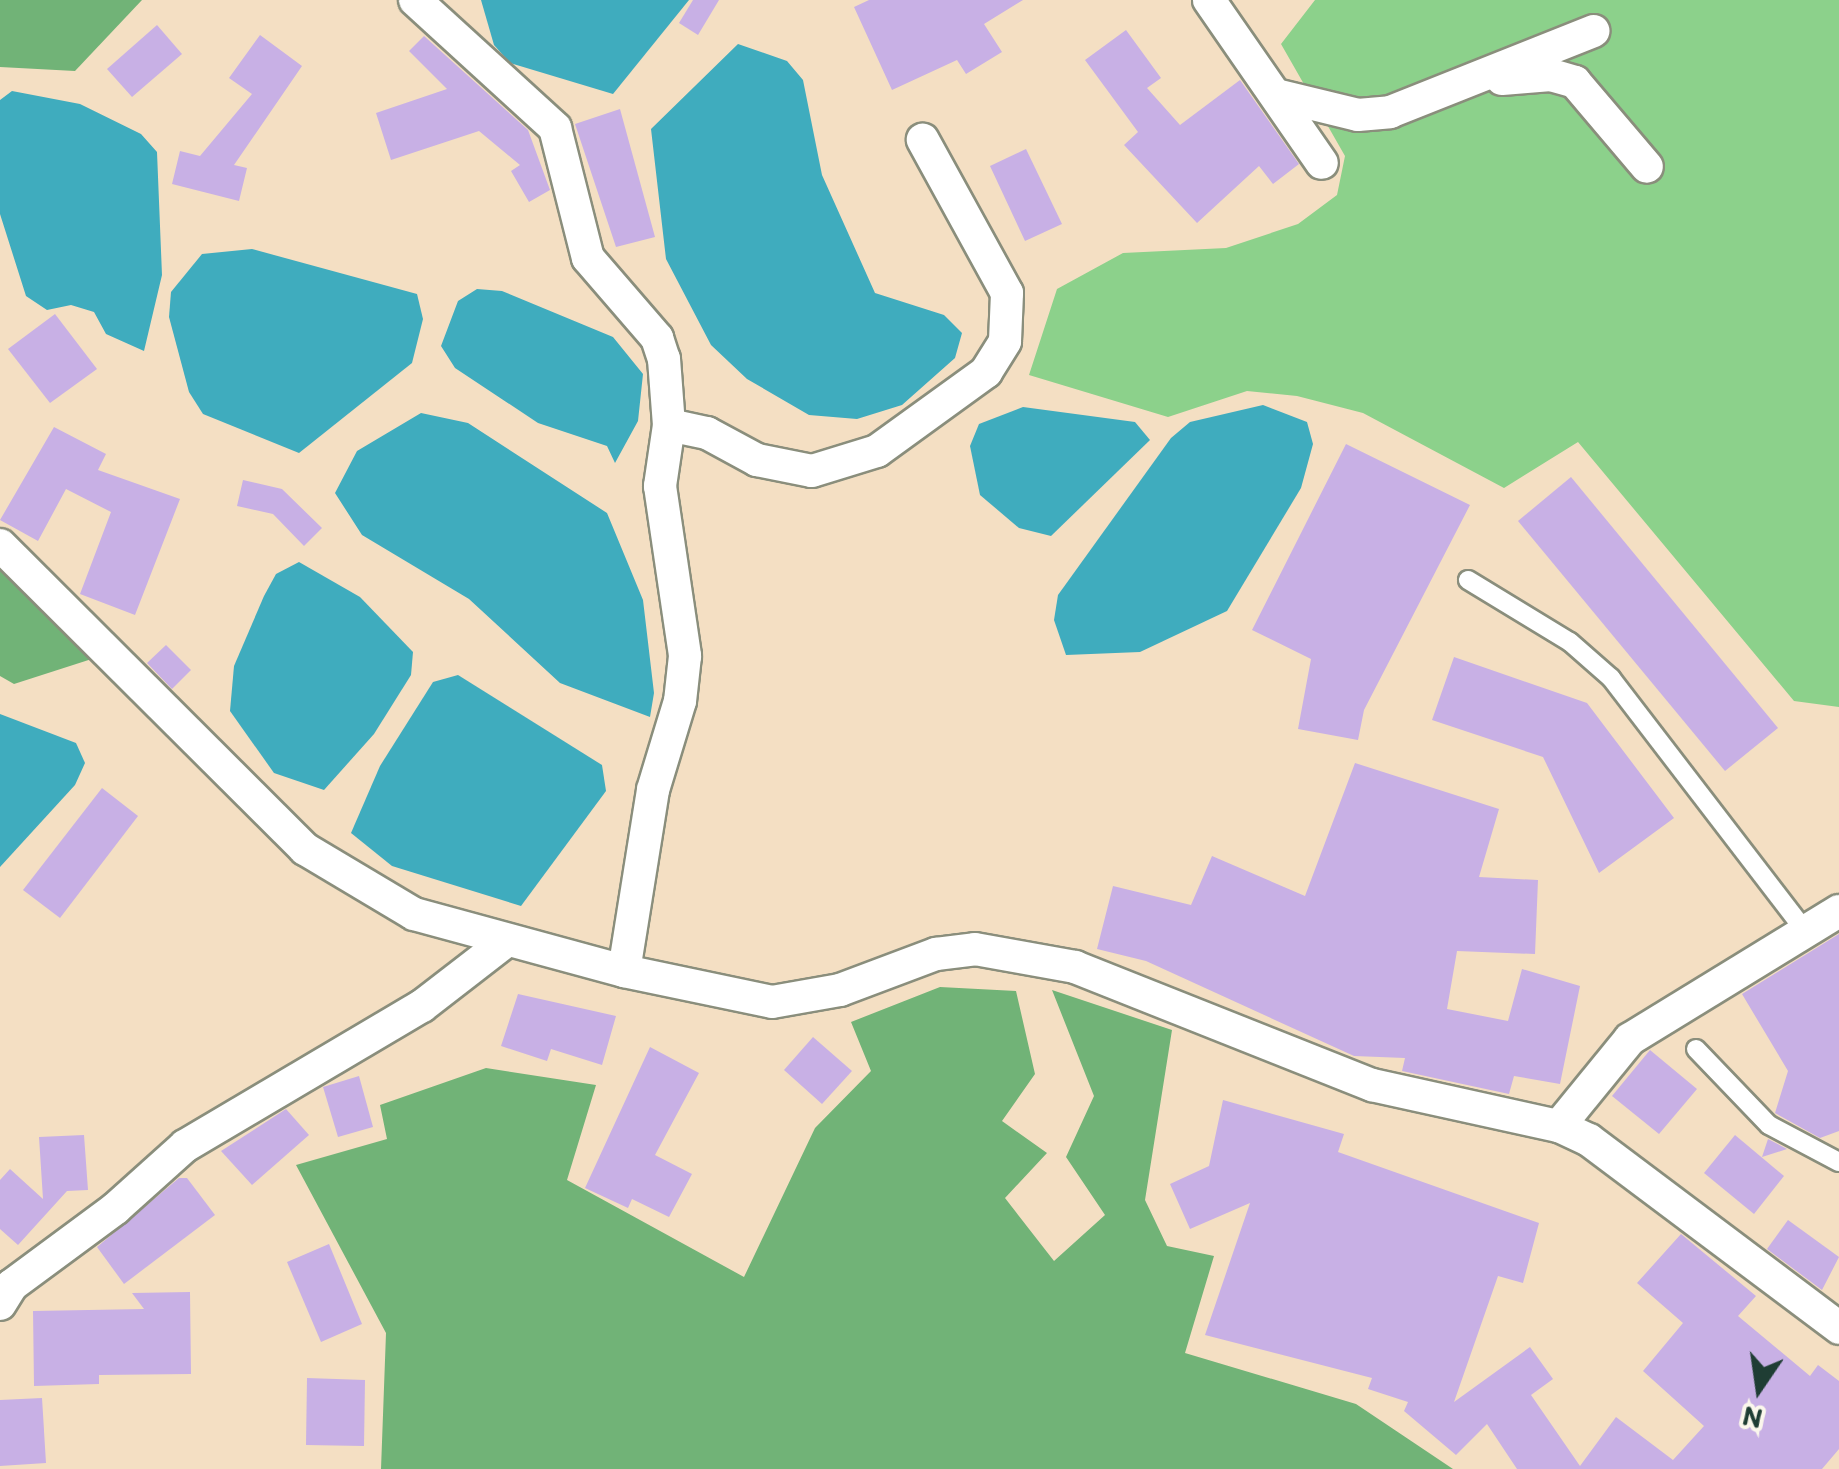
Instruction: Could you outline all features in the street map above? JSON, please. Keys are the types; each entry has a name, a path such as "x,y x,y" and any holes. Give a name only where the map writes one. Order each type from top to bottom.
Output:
{"street":[{"path":"415,0 555,128 588,258 657,338 669,425 660,486 685,656 680,701 653,790 624,971"},
{"path":"1209,0 1322,162"},
{"path":"1276,96 1374,114 1594,31"},
{"path":"1465,82 1552,74 1575,82 1646,167"},
{"path":"669,425 707,433 757,460 812,472 877,452 986,372 1004,341 1007,293 922,140"},
{"path":"0,545 304,849 414,914 624,971 772,1002 840,990 936,954 1014,953 1118,981 1372,1085 1559,1126 1588,1140 1839,1328"},
{"path":"1559,1126 1630,1039 1839,911"},
{"path":"0,1304 12,1285 116,1208 185,1146 422,1006 506,941"}],"lane":[{"path":"1468,580 1570,642 1610,678 1806,932"},
{"path":"1696,1050 1769,1125 1839,1162"}],"green space":[{"path":"0,0 142,0 75,71 0,67"},
{"path":"1315,0 1839,0 1839,707 1794,701 1578,442 1504,488 1363,413 1297,396 1247,391 1168,417 1029,375 1057,289 1123,253 1226,248 1298,224 1337,195 1345,156 1281,44"},
{"path":"0,552 101,656 14,684 0,676"},
{"path":"940,987 1016,991 1035,1074 1002,1121 1047,1153 1005,1198 1054,1261 1105,1215 1066,1157 1094,1096 1052,990 1172,1030 1145,1200 1167,1246 1214,1256 1185,1353 1356,1404 1453,1469 381,1469 386,1333 296,1165 387,1139 380,1105 486,1068 596,1085 567,1180 744,1277 815,1128 871,1071 851,1022"}],"water":[{"path":"481,0 689,0 613,94 510,63 494,45"},
{"path":"738,44 787,61 803,80 822,175 875,293 944,315 962,333 955,358 902,405 857,419 809,415 747,379 711,345 666,259 651,129"},
{"path":"12,91 80,104 141,134 157,152 162,275 144,351 106,334 94,312 71,305 47,310 26,296 0,214 0,100"},
{"path":"252,249 417,294 423,319 412,363 299,453 203,414 189,392 169,317 171,292 202,254"},
{"path":"477,289 502,291 613,337 643,374 638,421 615,463 607,446 538,423 455,368 441,346 458,301"},
{"path":"1263,405 1307,422 1313,444 1301,488 1227,611 1140,652 1066,655 1054,620 1058,595 1171,438 1190,422"},
{"path":"1023,407 1135,422 1150,440 1051,536 1019,528 980,495 970,446 979,424"},
{"path":"421,413 468,423 607,513 643,600 654,693 650,717 560,683 469,599 362,535 335,493 357,451"},
{"path":"299,562 360,597 413,652 411,675 374,734 324,790 274,773 230,711 234,666 264,596 276,574"},
{"path":"458,675 602,765 606,791 521,906 392,866 351,833 380,766 433,682"},
{"path":"0,714 76,743 85,763 75,785 0,867"}],"building":[{"path":"693,0 719,0 698,35 679,23"},
{"path":"869,0 1023,0 984,24 1002,52 966,74 957,60 892,90 854,7"},
{"path":"157,25 182,54 132,97 107,69"},
{"path":"1126,30 1161,78 1147,88 1180,125 1240,80 1299,164 1273,184 1259,166 1197,223 1124,145 1138,132 1085,60"},
{"path":"260,35 302,66 234,165 247,168 239,201 172,184 180,151 200,156 252,94 229,78"},
{"path":"424,36 528,130 550,190 529,202 511,171 520,165 479,131 391,160 376,113 447,89 409,51"},
{"path":"620,109 655,237 616,247 575,124"},
{"path":"1026,149 1062,224 1025,241 990,166"},
{"path":"55,314 97,369 50,403 8,349"},
{"path":"54,427 106,454 98,470 180,499 135,615 80,594 111,512 66,489 38,541 0,520"},
{"path":"1346,444 1470,505 1364,710 1358,740 1298,729 1311,659 1252,630"},
{"path":"1571,477 1778,728 1725,771 1518,521"},
{"path":"243,480 282,489 322,528 304,546 273,514 237,506"},
{"path":"166,645 191,670 172,689 147,663"},
{"path":"1454,657 1587,703 1674,818 1599,873 1543,757 1432,720"},
{"path":"1355,763 1499,809 1479,877 1538,880 1535,954 1457,951 1447,1009 1508,1021 1522,969 1580,986 1560,1084 1514,1076 1509,1094 1402,1071 1405,1058 1354,1056 1146,961 1097,949 1113,886 1191,905 1212,856 1305,896"},
{"path":"102,788 138,816 60,918 23,890"},
{"path":"1839,934 1839,1131 1820,1138 1775,1113 1788,1071 1742,994"},
{"path":"518,994 616,1016 602,1065 551,1049 547,1061 501,1046"},
{"path":"813,1037 852,1071 822,1104 784,1070"},
{"path":"650,1047 699,1073 655,1155 692,1174 669,1217 632,1199 628,1208 585,1188"},
{"path":"1650,1050 1697,1089 1659,1134 1612,1096"},
{"path":"359,1076 373,1127 338,1137 323,1087"},
{"path":"1223,1100 1344,1134 1338,1152 1539,1223 1523,1283 1498,1276 1454,1402 1530,1347 1553,1379 1531,1395 1580,1466 1616,1417 1673,1460 1704,1426 1643,1371 1683,1323 1637,1283 1681,1234 1756,1296 1738,1316 1810,1376 1818,1365 1839,1381 1839,1449 1822,1469 1517,1469 1487,1424 1456,1455 1404,1411 1408,1402 1368,1389 1372,1378 1205,1335 1250,1203 1190,1229 1170,1184 1209,1166"},
{"path":"286,1109 309,1135 252,1185 221,1151"},
{"path":"84,1135 88,1190 67,1191 18,1245 0,1229 0,1180 10,1169 43,1199 39,1137"},
{"path":"1735,1135 1784,1176 1754,1214 1704,1173"},
{"path":"1768,1139 1787,1149 1762,1157"},
{"path":"179,1178 187,1178 215,1215 124,1284 97,1247"},
{"path":"1788,1220 1839,1257 1822,1290 1767,1249"},
{"path":"329,1244 362,1324 321,1342 287,1262"},
{"path":"190,1292 191,1374 99,1375 99,1384 34,1386 33,1311 144,1309 132,1293"},
{"path":"307,1378 365,1380 364,1446 306,1445"},
{"path":"42,1398 46,1463 0,1466 0,1400"}]}
